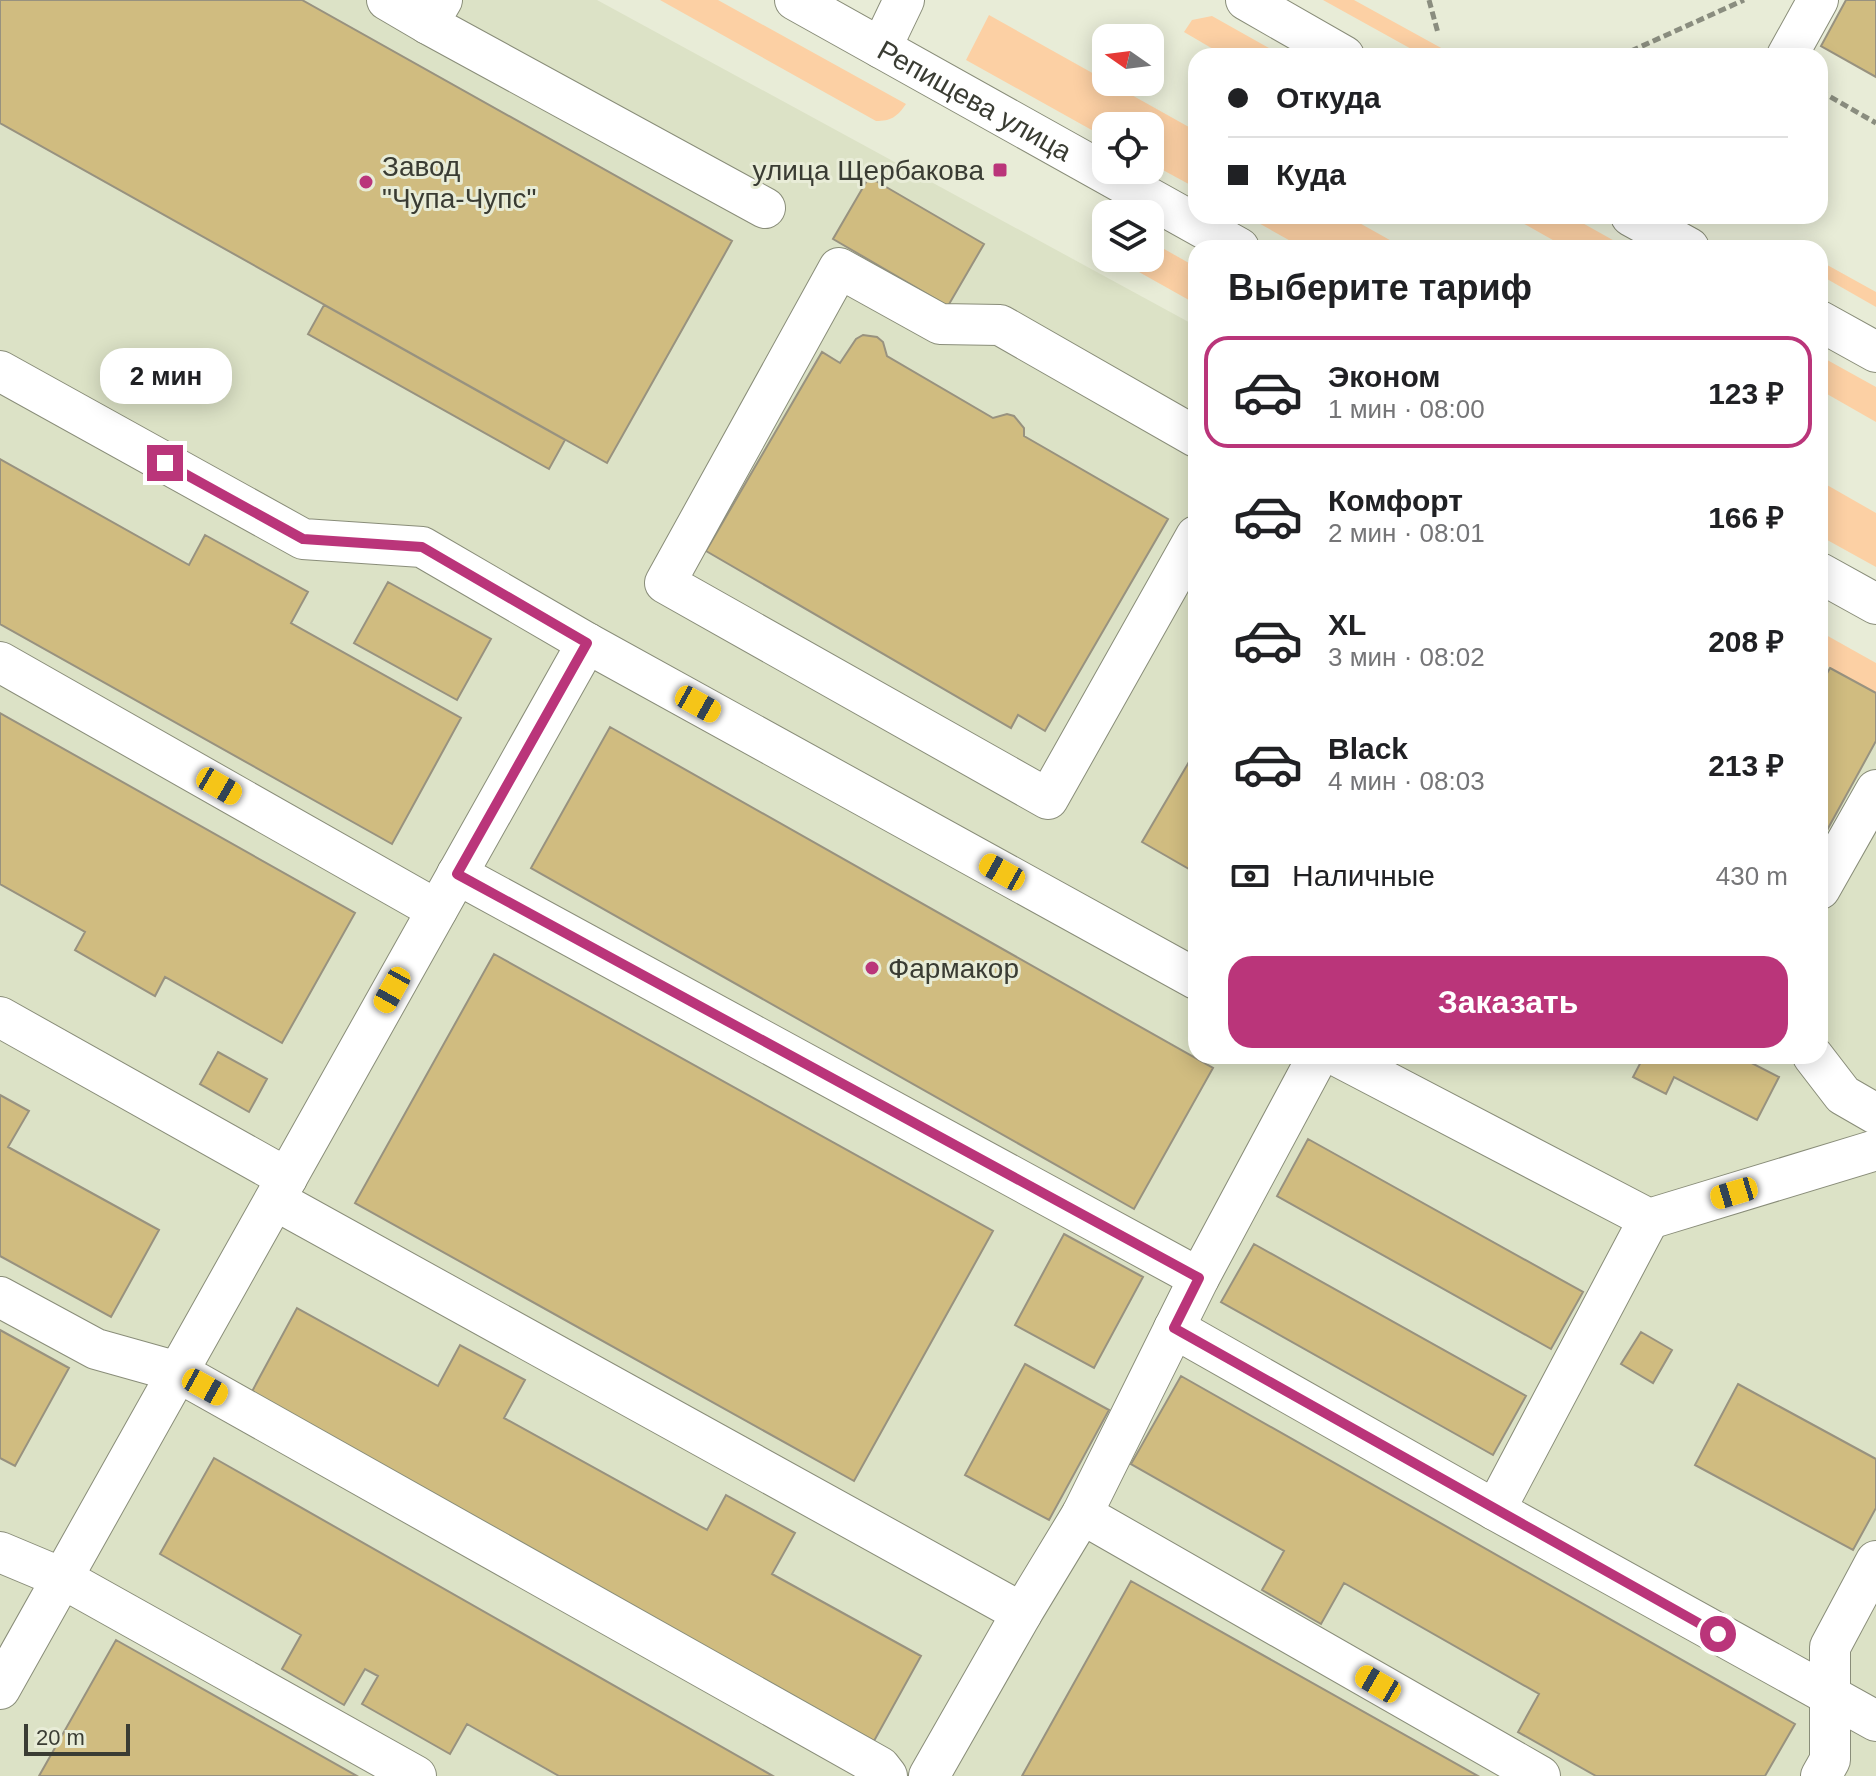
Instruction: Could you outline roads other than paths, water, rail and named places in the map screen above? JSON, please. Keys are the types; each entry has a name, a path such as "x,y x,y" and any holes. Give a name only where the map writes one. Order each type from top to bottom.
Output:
{"street":[{"path":"387,0 435,12 765,208"},
{"name":"Репищева улица","path":"795,0 1188,220"},
{"path":"881,48 904,0"},
{"path":"1246,0 1330,48"},
{"path":"1791,48 1818,0"},
{"name":"Репищева улица","path":"1196,224 1225,240"},
{"path":"1655,224 1690,236"},
{"path":"1188,432 1000,325 940,324 839,268 665,583 1048,799 1188,550"},
{"path":"1828,325 1876,352"},
{"path":"0,371 303,539 422,547 587,643 1188,975"},
{"path":"1828,577 1876,604"},
{"path":"0,1689 587,643"},
{"path":"0,662 437,910"},
{"path":"1828,875 1876,790"},
{"path":"457,874 1199,1278"},
{"path":"0,1017 281,1189 1022,1613"},
{"path":"929,1776 1082,1514 1199,1278 1314,1064"},
{"path":"1352,1064 1649,1219 1876,1150"},
{"path":"1819,1064 1843,1095 1876,1114"},
{"path":"1495,1510 1649,1219"},
{"path":"0,1297 96,1349 178,1372 866,1759 880,1767 887,1776"},
{"path":"1174,1328 1876,1721"},
{"path":"1082,1514 1540,1776"},
{"path":"0,1552 62,1578 416,1776"},
{"path":"1821,1776 1830,1760 1830,1647 1876,1561"}],"place":[{"name":"улица Щербакова","path":"1000,170"},
{"name":"Завод \"Чупа-Чупс\"","path":"366,182"},
{"name":"Фармакор","path":"872,968"}]}
